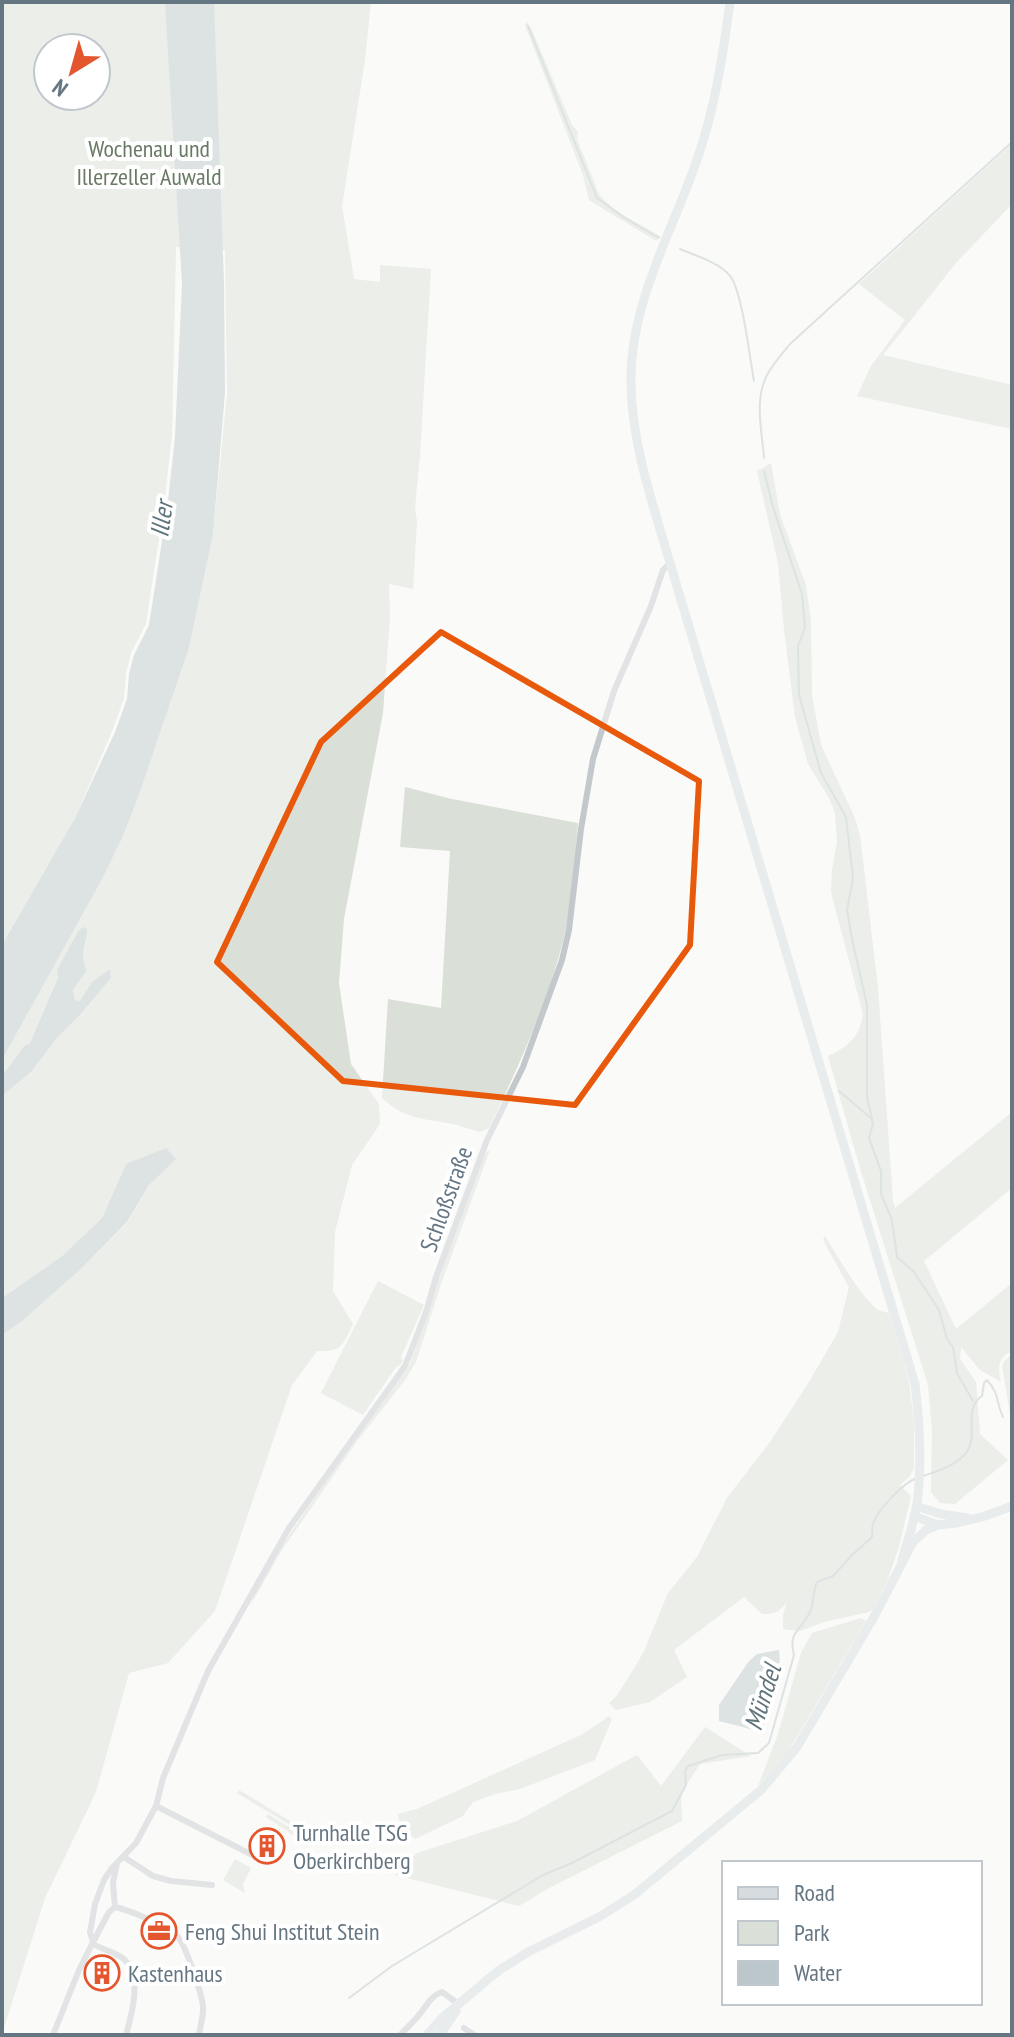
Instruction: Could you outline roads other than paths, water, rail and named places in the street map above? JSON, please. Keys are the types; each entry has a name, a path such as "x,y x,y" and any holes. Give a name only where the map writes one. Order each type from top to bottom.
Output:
{"main road":[{"path":"730,2 713,107 698,158 648,287 634,346 631,382 634,423 641,462 670,563 915,1384 919,1414 917,1495 902,1560"},
{"path":"427,2035 442,2018 498,1971 634,1895 761,1790 797,1747 874,1617 913,1542 926,1530 938,1525 973,1519 1012,1506"},
{"path":"915,1511 973,1519"},
{"path":"915,1511 938,1525"},
{"path":"440,2035 460,2005"}],"street":[{"name":"Schloßstraße","path":"53,2035 93,1943 90,1932 104,1880 136,1843 156,1806 163,1778 208,1671 289,1528 405,1366 487,1140 523,1067 562,960 593,759 614,691 663,570 670,563"},
{"path":"156,1806 258,1858"},
{"path":"124,1857 153,1876 212,1885"},
{"path":"115,1907 113,1883 117,1863"},
{"path":"115,1907 109,1912 93,1943 123,1958 136,1982 126,2035"},
{"path":"115,1907 135,1913 177,1935 184,1946 204,2007 199,2035"},
{"path":"400,2035 436,1994 442,1992 460,2005"},
{"path":"464,2028 474,2035"}],"water":[{"path":"165,2 214,2 225,393 213,534 189,648 122,838 2,1060 2,945 75,818 115,732 127,699 134,655 149,625 167,509 175,437 182,284"},
{"path":"87,929 83,960 87,970 73,990 75,1000 80,1001 92,982 110,969 111,978 31,1072 2,1096 2,1076 24,1046 30,1043 58,977 57,970 79,930"},
{"path":"166,1148 176,1159 149,1185 127,1222 82,1268 2,1335 2,1298 62,1256 102,1218 126,1164"},
{"path":"779,1650 777,1680 762,1732 719,1721 719,1705 749,1661 757,1654"}],"waterway":[{"path":"528,26 597,198 659,238"},
{"path":"764,458 761,395 767,375 778,359 790,344 1012,142"},
{"path":"680,249 720,267 730,276 742,310 754,381"},
{"path":"764,471 802,594 805,628 798,646 799,695 821,773 846,817 853,878 847,910 867,1005 867,1097 873,1124 869,1138 881,1171 881,1194 892,1220 897,1257 914,1272 939,1310 947,1339 953,1347 957,1373 973,1401"},
{"path":"839,1091 872,1119"},
{"name":"Mündel","path":"923,1476 954,1463 968,1450 973,1407 982,1396 987,1380 996,1394 1003,1417"},
{"name":"Mündel","path":"349,1998 392,1966 543,1875 672,1811 686,1785 685,1771 688,1766 722,1755 758,1753 769,1743 794,1655 794,1636 811,1610 817,1582 833,1576 872,1537 873,1524 885,1505 917,1478"}],"place":[{"name":"Turnhalle TSG Oberkirchberg","path":"267,1846"},
{"name":"Feng Shui Institut Stein","path":"159,1931"},
{"name":"Kastenhaus","path":"102,1973"}],"park label":[{"name":"Wochenau und Illerzeller Auwald","path":"149,162"}],"water label":[{"name":"Iller","path":"161,519"}]}
